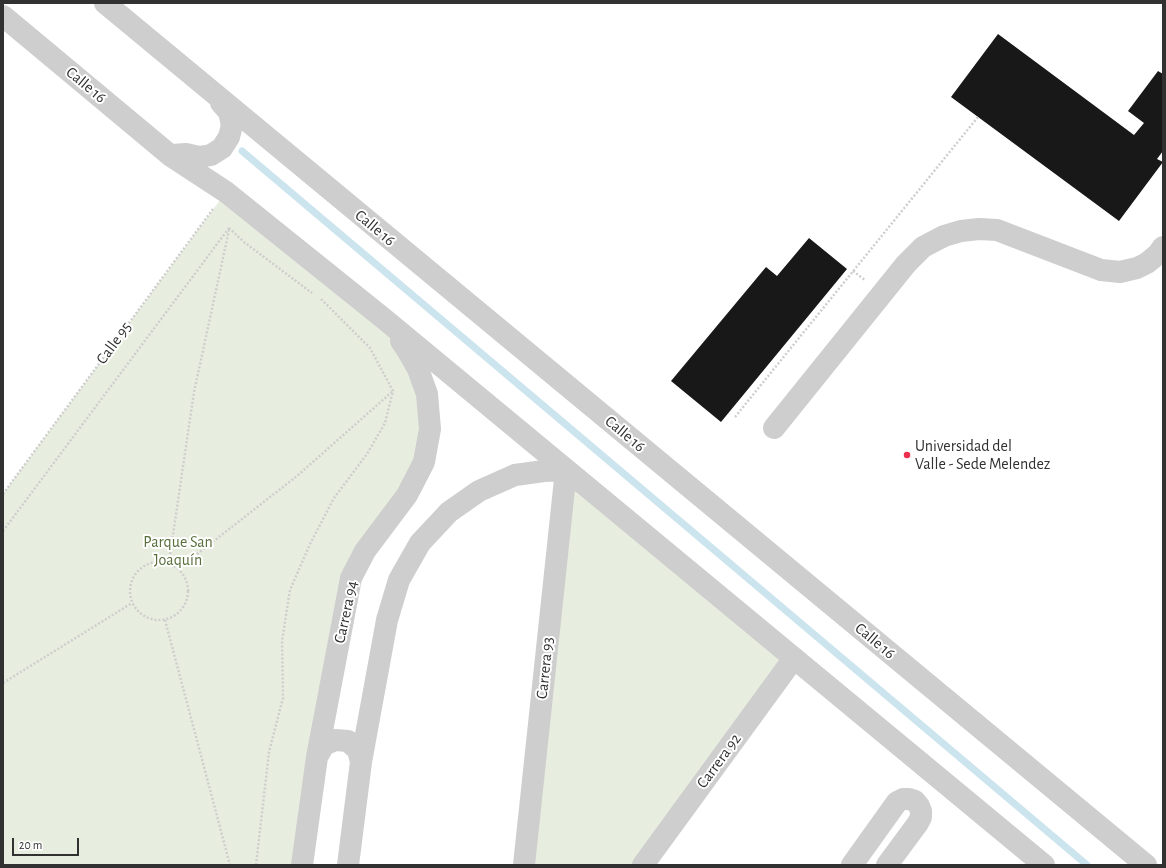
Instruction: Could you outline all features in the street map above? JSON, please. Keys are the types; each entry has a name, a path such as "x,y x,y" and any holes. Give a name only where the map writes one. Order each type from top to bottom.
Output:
{"street":[{"name":"Calle 16","path":"105,3 1146,865"},
{"name":"Calle 16","path":"3,16 171,156 226,192 383,318 1044,865"},
{"path":"155,45 225,106 231,118 231,131 229,137 226,143 217,152 199,157 186,154 171,156"},
{"path":"774,428 906,264 923,247 944,236 960,231 979,229 997,230 1101,270 1120,272 1137,268 1158,254 1163,247"},
{"name":"Carrera 94","path":"302,865 317,756 351,578 365,551 407,495 424,462 430,428 427,394 418,369 406,348 383,318"},
{"path":"348,865 361,762 387,620 399,580 420,543 449,512 478,491 515,476 544,471 566,470"},
{"name":"Carrera 93","path":"524,865 566,470"},
{"name":"Carrera 92","path":"643,865 794,658"},
{"path":"317,756 324,745 335,740 348,741 358,750 361,762"},
{"path":"852,865 897,802 903,799 915,801 921,811 921,818 887,865"}],"path":[{"path":"735,417 978,117"},
{"name":"Calle 95","path":"3,494 226,192"},
{"path":"229,228 244,242 314,294"},
{"path":"3,531 229,228"},
{"path":"169,562 194,392 229,228"},
{"path":"256,865 269,752 283,698 282,641 290,590 310,544 334,498 367,454 385,423 393,391 370,348 320,298"},
{"path":"178,569 297,476 393,391"},
{"path":"154,562 169,562 178,569 185,577 188,588 188,598 183,608 175,616 165,620 155,620 145,617 132,603 130,588 131,582 136,573 144,566 154,562"},
{"path":"3,683 132,603"},
{"path":"165,620 230,865"}],"green space":[{"name":"Parque San Joaquín","path":"226,192 406,348 430,429 365,551 302,865 3,865 3,494"},
{"path":"566,470 794,658 643,865 524,865"}],"building":[{"path":"998,34 1134,135 1144,123 1128,111 1158,71 1163,74 1163,151 1157,159 1163,162 1119,221 951,97"},
{"path":"809,238 847,269 721,422 671,381 766,267 777,276"}],"waterway":[{"path":"242,151 1087,865"}],"place":[{"name":"Universidad del Valle - Sede Melendez","path":"907,455"}]}
